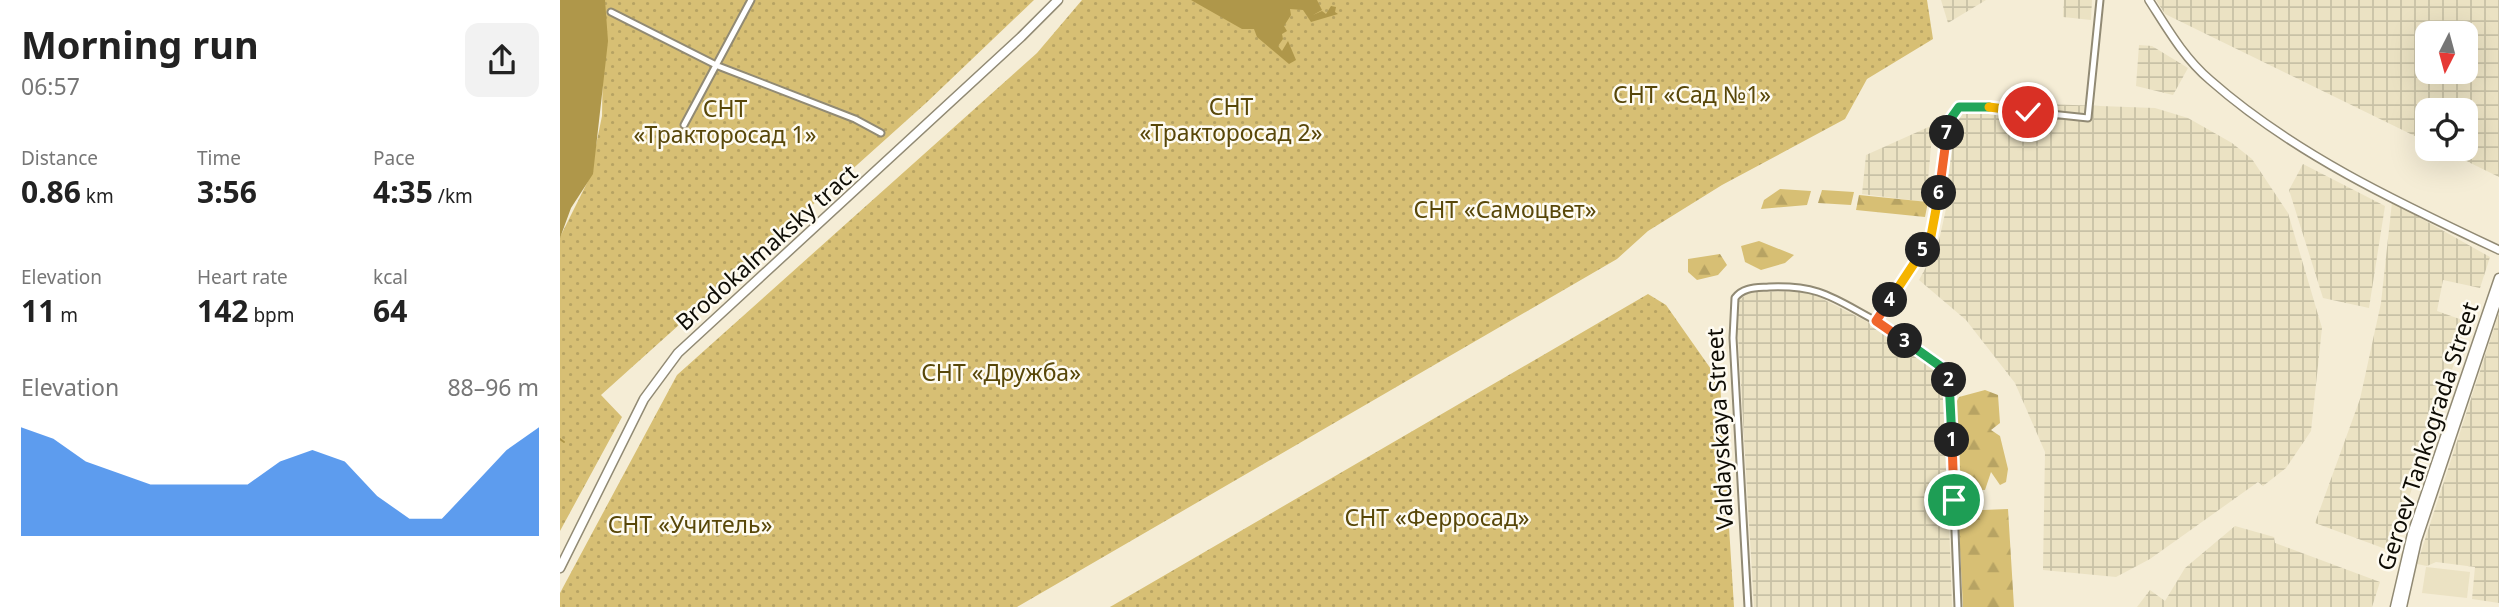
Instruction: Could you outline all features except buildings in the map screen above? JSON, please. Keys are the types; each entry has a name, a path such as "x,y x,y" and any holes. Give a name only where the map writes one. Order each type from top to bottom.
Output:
{"main road":[{"name":"Brodokalmaksky tract","path":"560,568 644,399 678,353 1058,0"},
{"name":"Geroev Tankograda Street","path":"2395,607 2412,534 2499,278"},
{"name":"Geroev Tankograda Street","path":"2402,607 2417,540 2499,294"}],"street":[{"path":"684,125 751,0"},
{"path":"1958,607 1949,378 1940,366 1876,321 1931,236 1952,113 1967,105 2088,118 2100,0"},
{"path":"2149,0 2181,50 2210,80 2303,150 2499,250"},
{"path":"611,12 718,66 855,119 881,133"},
{"name":"Valdayskaya Street","path":"1748,607 1733,338 1735,298 1745,290 1756,288 1810,288 1837,299 1876,321"}],"shaded area":[{"path":"560,0 605,0 608,41 593,174 571,208 560,238"},
{"path":"1191,0 1317,0 1322,10 1313,15 1322,11 1326,14 1331,6 1336,7 1335,12 1338,14 1311,22 1303,10 1290,9 1291,15 1284,26 1287,31 1282,34 1283,39 1278,46 1282,51 1288,41 1296,60 1289,64 1257,37 1254,29 1242,29"},
{"path":"1941,0 1986,0 1948,23"},
{"path":"2064,0 2092,0 2091,20 2063,17"},
{"path":"2156,0 2499,0 2499,177 2466,161 2478,161 2478,98 2415,98 2415,136 2165,14"},
{"path":"2139,45 2152,46 2188,68 2173,95 2136,86"},
{"path":"1961,101 2155,108 2188,118 2232,143 2252,159 2288,213 2322,328 2311,431 2286,468 2263,486 2258,482 2150,559 2116,577 2043,570 2045,452 2015,383 1966,320 1919,280 1938,245 1946,209 1942,196 1950,107"},
{"path":"1933,125 1926,202 1862,194 1866,155"},
{"path":"2303,164 2385,206 2369,308 2323,298 2289,190"},
{"path":"2392,202 2490,257 2480,288 2443,280 2437,311 2468,322 2391,551 2315,523 2360,399 2381,303"},
{"path":"1807,291 1870,323 1937,367 1944,378 1952,607 1754,607 1736,302 1750,292"},
{"path":"2499,313 2499,603 2472,599 2475,567 2436,562 2427,566 2417,564"},
{"path":"2235,526 2274,537 2275,543 2380,582 2372,607 2137,607 2150,590 2165,601 2185,568"},
{"path":"2426,567 2470,572 2467,598 2422,593"}],"green space":[{"name":"СНТ «Тракторосад 1»","path":"604,0 1034,0 926,103 601,395 622,417 560,531 560,237 589,179 602,116"},
{"path":"1082,0 1927,0 1933,39 1867,79 1845,119 1722,185 1648,231 1617,259 1017,607 560,607 560,593 677,375 1037,53"},
{"path":"1780,189 1811,191 1807,205 1761,209 1764,200"},
{"path":"1822,190 1854,192 1851,205 1818,203"},
{"path":"1859,195 1928,202 1925,217 1856,210"},
{"path":"1759,241 1794,255 1785,263 1761,270 1745,262 1741,246"},
{"path":"1720,254 1727,265 1718,275 1697,280 1688,272 1688,259"},
{"name":"СНТ «Ферросад»","path":"1648,294 1666,305 1720,382 1734,607 1110,607"},
{"path":"1985,390 1998,395 2000,423 1991,430 2000,436 2008,469 2006,482 2000,485 1991,472 1985,490 1966,489 1956,495 1955,405 1959,397"},
{"path":"2008,509 2014,607 1963,607 1958,511"}],"waterway":[{"path":"560,439 564,442"}],"route":[{"path":"1954,500 1949,378 1940,366 1876,321 1931,236 1952,113 1967,105 2028,112"}],"park label":[{"name":"СНТ «Сад №1»","path":"1692,94"},
{"name":"СНТ «Тракторосад 2»","path":"1231,119"},
{"name":"СНТ «Самоцвет»","path":"1505,209"},
{"name":"СНТ «Дружба»","path":"1001,372"},
{"name":"СНТ «Учитель»","path":"690,524"}]}
